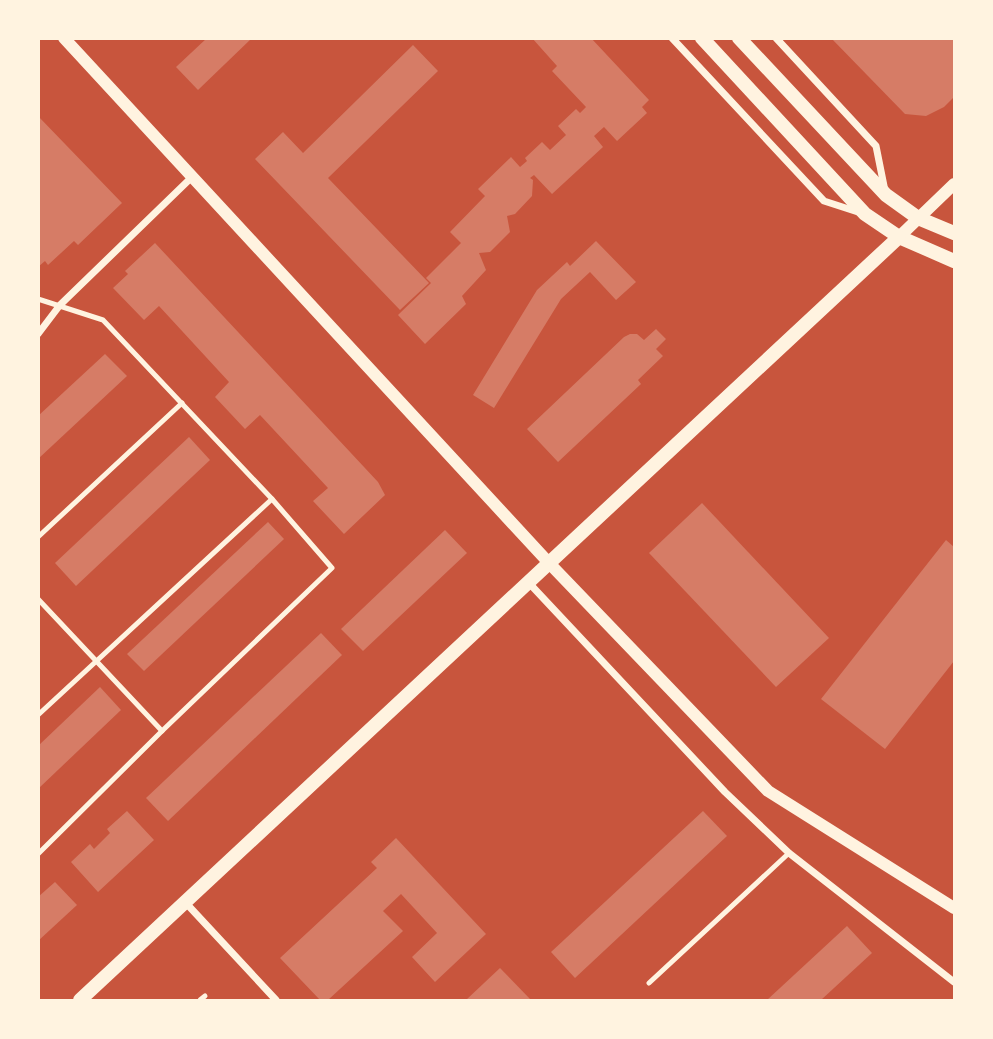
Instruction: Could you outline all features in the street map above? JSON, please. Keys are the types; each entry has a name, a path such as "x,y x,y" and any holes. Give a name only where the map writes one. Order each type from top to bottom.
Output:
{"main road":[{"path":"702,38 864,214 899,237 954,261"},
{"path":"740,38 886,195 918,218 954,233"},
{"path":"80,1000 899,237"}],"street":[{"path":"64,38 549,563 768,791 954,908"},
{"path":"672,38 824,201 864,214"},
{"path":"776,38 876,146 886,195"},
{"path":"38,334 61,305 192,177"},
{"path":"899,237 954,184"},
{"path":"530,583 724,792 789,853 954,982"},
{"path":"185,902 276,1000"}],"lane":[{"path":"38,299 103,320 272,499 332,568 38,854"},
{"path":"38,537 182,403"},
{"path":"38,715 272,499"},
{"path":"38,599 162,731"},
{"path":"649,983 789,853"}],"building":[{"path":"207,38 252,38 198,90 176,67"},
{"path":"532,38 591,38 649,100 642,107 647,113 617,141 604,127 594,136 603,147 552,194 534,175 530,178 533,180 532,196 515,214 507,216 510,232 490,252 479,253 486,270 462,296 466,304 425,344 398,315 431,283 426,278 461,243 450,232 485,196 478,189 511,157 520,167 527,161 525,158 542,142 550,150 566,135 558,126 576,109 580,113 586,107 552,71 557,66"},
{"path":"831,38 954,38 954,97 944,107 926,116 905,114"},
{"path":"413,45 438,71 328,178 429,283 400,310 255,159 283,132 303,153"},
{"path":"38,116 122,203 78,245 74,241 48,265 45,261 38,267 40,206"},
{"path":"596,241 636,282 616,300 590,272 561,299 494,408 473,395 537,290 567,262 570,266"},
{"path":"155,243 378,482 385,495 344,534 313,501 328,488 260,415 245,429 215,397 229,382 159,306 144,320 113,288 128,274 125,271"},
{"path":"656,329 666,339 656,349 663,356 638,380 641,384 558,462 527,429 624,337 637,334 644,340"},
{"path":"105,354 127,376 38,459 38,416"},
{"path":"189,437 210,460 76,586 55,563"},
{"path":"702,503 829,638 776,687 649,553"},
{"path":"268,522 284,539 144,671 127,654"},
{"path":"445,530 467,553 363,651 341,629"},
{"path":"946,540 954,547 954,661 885,749 821,699"},
{"path":"321,633 342,655 168,821 146,798"},
{"path":"100,687 121,710 38,789 38,746"},
{"path":"127,811 154,840 98,892 71,862 90,844 94,849 110,833 107,829"},
{"path":"703,811 727,836 575,978 551,952"},
{"path":"396,838 486,934 435,982 412,957 437,933 401,894 383,911 403,931 328,1000 320,1000 280,958 377,868 371,862"},
{"path":"55,882 77,905 38,941 38,897"},
{"path":"847,926 872,953 821,1000 767,1000"},
{"path":"500,968 531,1000 466,1000"}]}
